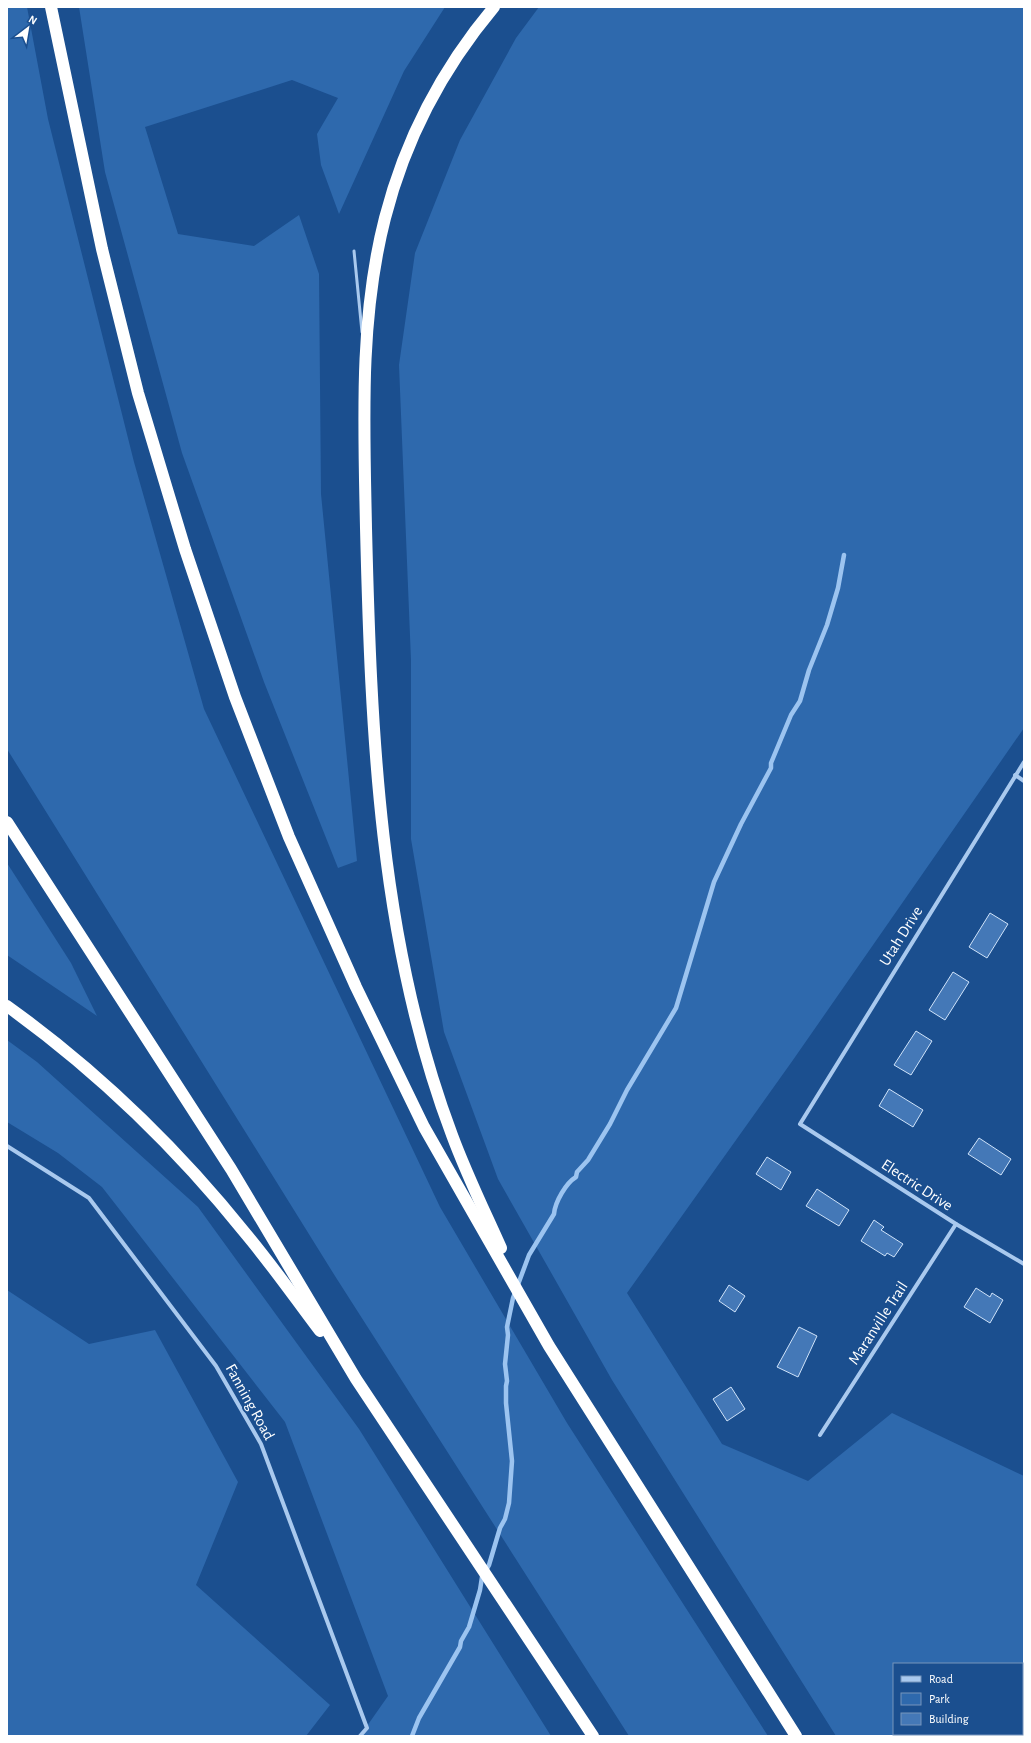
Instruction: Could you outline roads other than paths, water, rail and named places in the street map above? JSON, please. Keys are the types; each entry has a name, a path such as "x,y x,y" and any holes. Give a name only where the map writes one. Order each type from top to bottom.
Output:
{"highway":[{"path":"51,7 102,249 138,393 185,549 235,697 289,837 356,987 424,1127 549,1346 796,1736"},
{"path":"494,7 450,67 429,101 412,137 398,174 385,219 375,265 368,311 365,364 368,584 378,790 384,849 396,921 414,1006 430,1070 451,1134 494,1231 549,1346"},
{"path":"7,822 231,1169 356,1379 593,1736"},
{"path":"7,1006 84,1067 147,1124 198,1178 246,1234 356,1379"}],"street":[{"name":"Utah Drive","path":"800,1124 1024,762"},
{"path":"1015,775 1024,781"},
{"name":"Electric Drive","path":"800,1124 956,1224 1024,1264"},
{"name":"Fanning Road","path":"7,1146 89,1198 216,1366 261,1444 367,1728 360,1736"},
{"name":"Maranville Trail","path":"820,1435 956,1224"}],"lane":[{"path":"354,251 365,364"}],"waterway":[{"path":"412,1736 419,1718 460,1647 461,1641 469,1627 480,1590 482,1577 489,1565 509,1503 512,1461 506,1403 507,1381 505,1364 508,1335 507,1327 513,1298 529,1255 554,1214 556,1204 562,1193 568,1184 576,1177 577,1172 588,1160 610,1124 627,1090 676,1008 714,882 741,824 771,768 771,763 791,715 800,701 809,670 827,625 838,588 844,555"}]}
